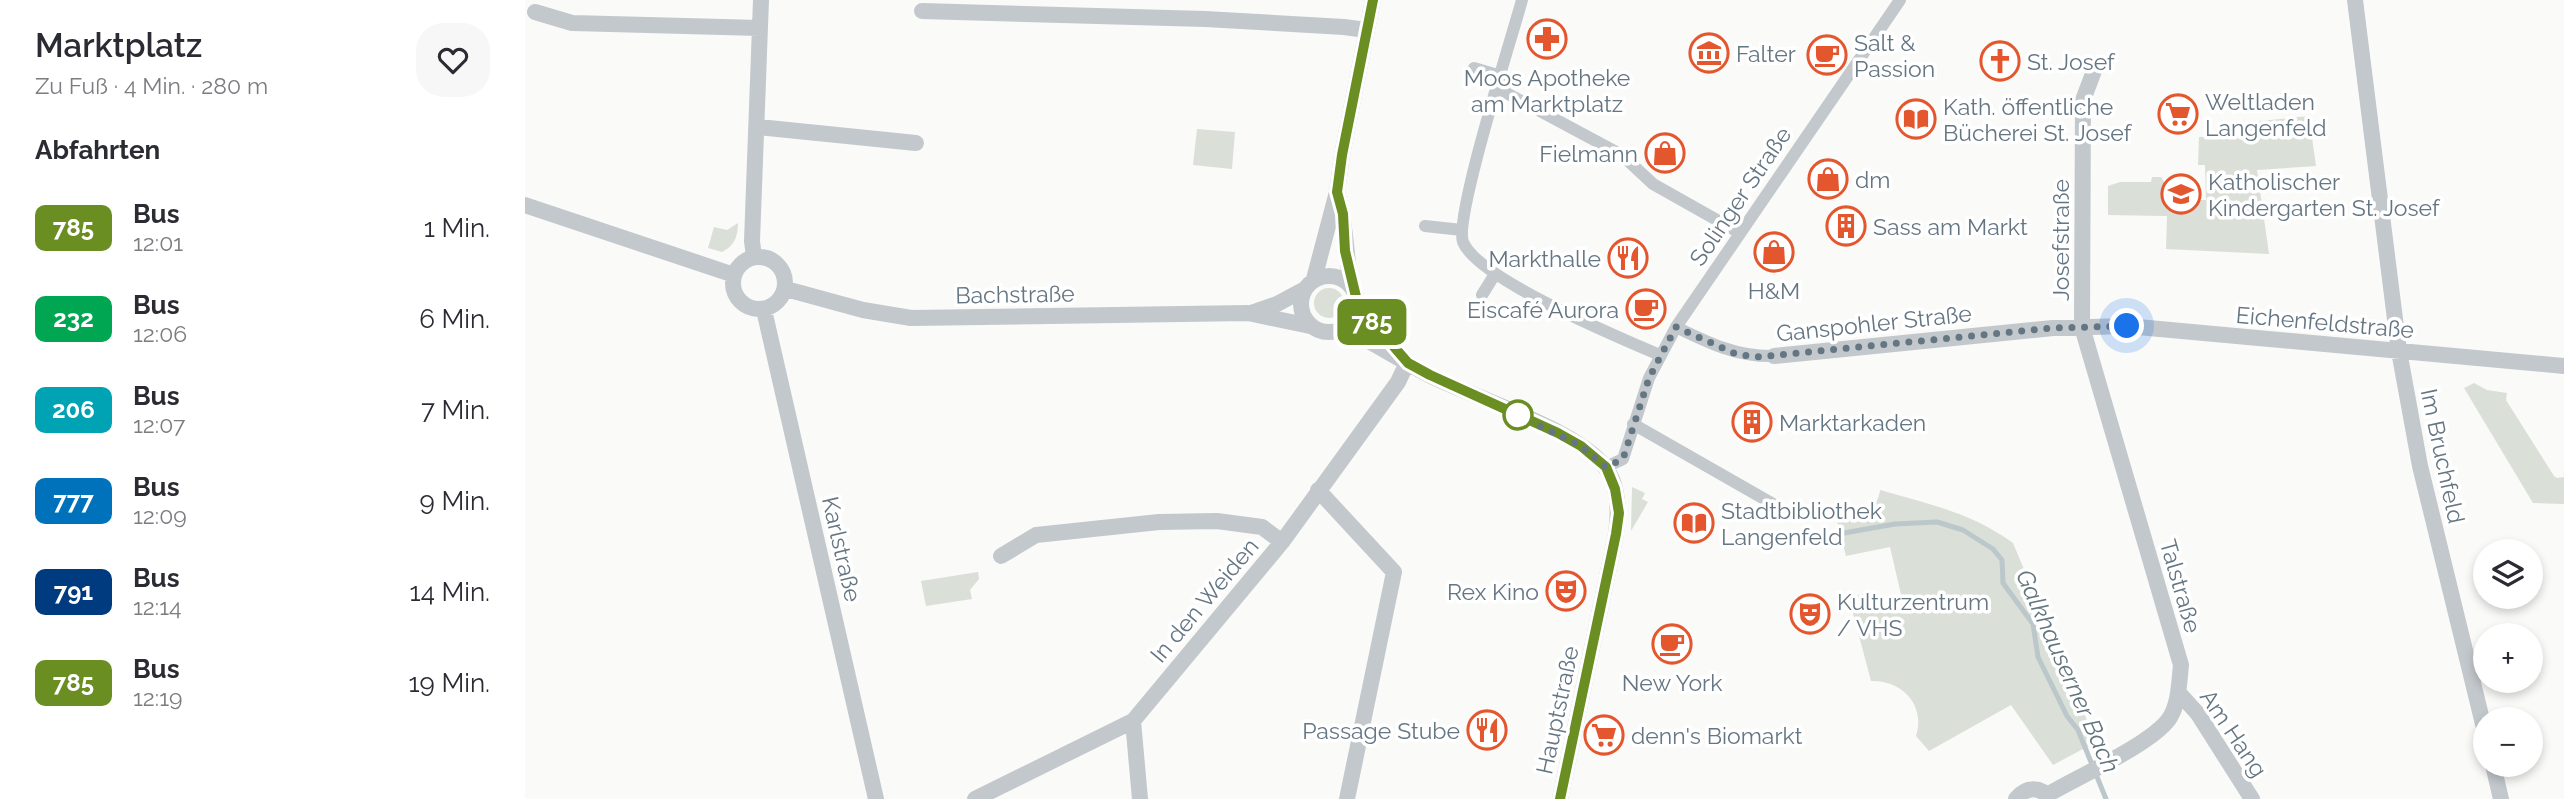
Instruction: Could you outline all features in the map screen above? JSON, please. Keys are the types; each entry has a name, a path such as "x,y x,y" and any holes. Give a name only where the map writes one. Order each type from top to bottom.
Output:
{"street":[{"path":"754,257 752,241 761,0"},
{"path":"1358,305 1356,315 1345,328 1336,332 1326,332 1310,326 1301,306 1337,192 1373,0"},
{"path":"1522,0 1475,163 1462,230 1463,242 1474,258 1495,274 1592,326 1660,355"},
{"name":"Solinger Straße","path":"1606,467 1623,459 1633,424 1660,355 1676,327 1900,0"},
{"name":"Im Bruchfeld","path":"2355,0 2399,351 2420,466 2479,707"},
{"path":"922,11 1205,19 1344,26 1366,30"},
{"path":"535,12 572,23 760,28"},
{"path":"1474,68 1622,155 1653,184 1740,233"},
{"name":"Josefstraße","path":"2082,327 2083,100 2094,71"},
{"path":"758,127 916,143"},
{"path":"1337,192 1343,214 1345,251 1358,305 1408,363"},
{"path":"525,205 734,275"},
{"path":"1425,226 1462,230"},
{"path":"754,257 774,261 785,277 786,289 775,305 764,310 747,307 739,301 732,284 734,275 745,260 754,257"},
{"path":"1482,295 1495,274"},
{"path":"1310,284 1329,276 1342,278 1352,286"},
{"name":"Bachstraße","path":"1248,313 1277,304 1310,284"},
{"name":"Bachstraße","path":"786,289 863,310 911,318 1248,313 1310,326"},
{"name":"Karlstraße","path":"764,310 876,799"},
{"name":"Eichenfeldstraße","path":"2082,327 2127,326 2564,366"},
{"name":"Ganspohler Straße","path":"1676,327 1736,354 1774,356 2082,327"},
{"name":"Talstraße","path":"2049,797 2073,780 2150,737 2169,718 2179,693 2181,665 2082,327"},
{"path":"1345,328 1430,375 1558,433 1581,446 1606,467"},
{"name":"In den Weiden","path":"975,799 1133,721 1282,542 1398,382 1408,363"},
{"path":"1633,424 1780,508"},
{"name":"Hauptstraße","path":"1560,799 1619,513 1615,489 1606,467"},
{"path":"1318,489 1394,572 1346,799"},
{"path":"1001,556 1036,535 1159,522 1217,521 1262,527 1282,542"},
{"name":"Am Hang","path":"2179,693 2198,714 2252,799"},
{"path":"1133,721 1140,799"},
{"path":"2496,777 2501,799"},
{"path":"2016,799 2033,788 2049,797"}],"shaded area":[{"name":"Katholischer Kindergarten St. Josef","path":"2309,116 2316,166 2257,170 2269,254 2166,249 2167,216 2108,215 2108,186 2120,182 2151,182 2152,177 2161,177 2166,185 2167,200 2206,200 2205,165 2198,165 2199,137 2251,136 2250,122"},
{"path":"1197,129 1235,132 1232,169 1193,165"},
{"path":"738,223 736,237 730,247 722,252 708,248 714,227 727,230"},
{"path":"1329,288 1340,292 1344,303 1340,314 1329,318 1318,314 1314,303 1318,292"},
{"path":"2474,383 2487,390 2507,393 2506,400 2554,476 2564,477 2564,504 2533,503 2464,388"},
{"path":"1632,487 1645,493 1642,499 1648,502 1631,531"},
{"path":"1880,490 1966,517 2013,543 2096,742 2053,765 2011,705 1929,751 1916,736 1918,714 1909,696 1893,685 1871,681 1849,598 1866,593 1873,603 1887,610 1903,603 1890,547 1846,556 1836,517 1870,508 1875,504"},
{"path":"978,572 979,579 970,590 972,599 926,606 921,581"}],"waterway":[{"name":"Galkhauserner Bach","path":"1844,533 1895,524 1937,522 1963,530 1993,549 2002,560 2003,583 2033,624 2038,657 2067,716 2078,730 2106,799"}],"bus line":[{"name":"785","path":"1373,0 1337,192 1343,214 1345,251 1358,305 1408,363 1581,446 1606,467 1615,489 1619,513 1616,534 1560,799"}],"place":[{"name":"Moos Apotheke am Marktplatz","path":"1547,39"},
{"name":"Falter","path":"1709,53"},
{"name":"Salt & Passion","path":"1827,55"},
{"name":"St. Josef","path":"2000,61"},
{"name":"Weltladen Langenfeld","path":"2178,114"},
{"name":"Kath. öffentliche Bücherei St. Josef","path":"1916,119"},
{"name":"Fielmann","path":"1665,153"},
{"name":"dm","path":"1828,179"},
{"name":"Katholischer Kindergarten St. Josef","path":"2181,194"},
{"name":"Sass am Markt","path":"1846,226"},
{"name":"H&M","path":"1774,252"},
{"name":"Markthalle","path":"1628,258"},
{"name":"Eiscafé Aurora","path":"1646,309"},
{"name":"Marktarkaden","path":"1752,422"},
{"name":"Stadtbibliothek Langenfeld","path":"1694,523"},
{"name":"Rex Kino","path":"1566,591"},
{"name":"Kulturzentrum / VHS","path":"1810,614"},
{"name":"New York","path":"1672,644"},
{"name":"Passage Stube","path":"1487,730"},
{"name":"denn's Biomarkt","path":"1604,735"}],"route":[{"path":"1518,415 1581,446 1606,467 1623,459 1649,378 1676,327 1736,354 1757,357 2053,328 2127,326"}]}
